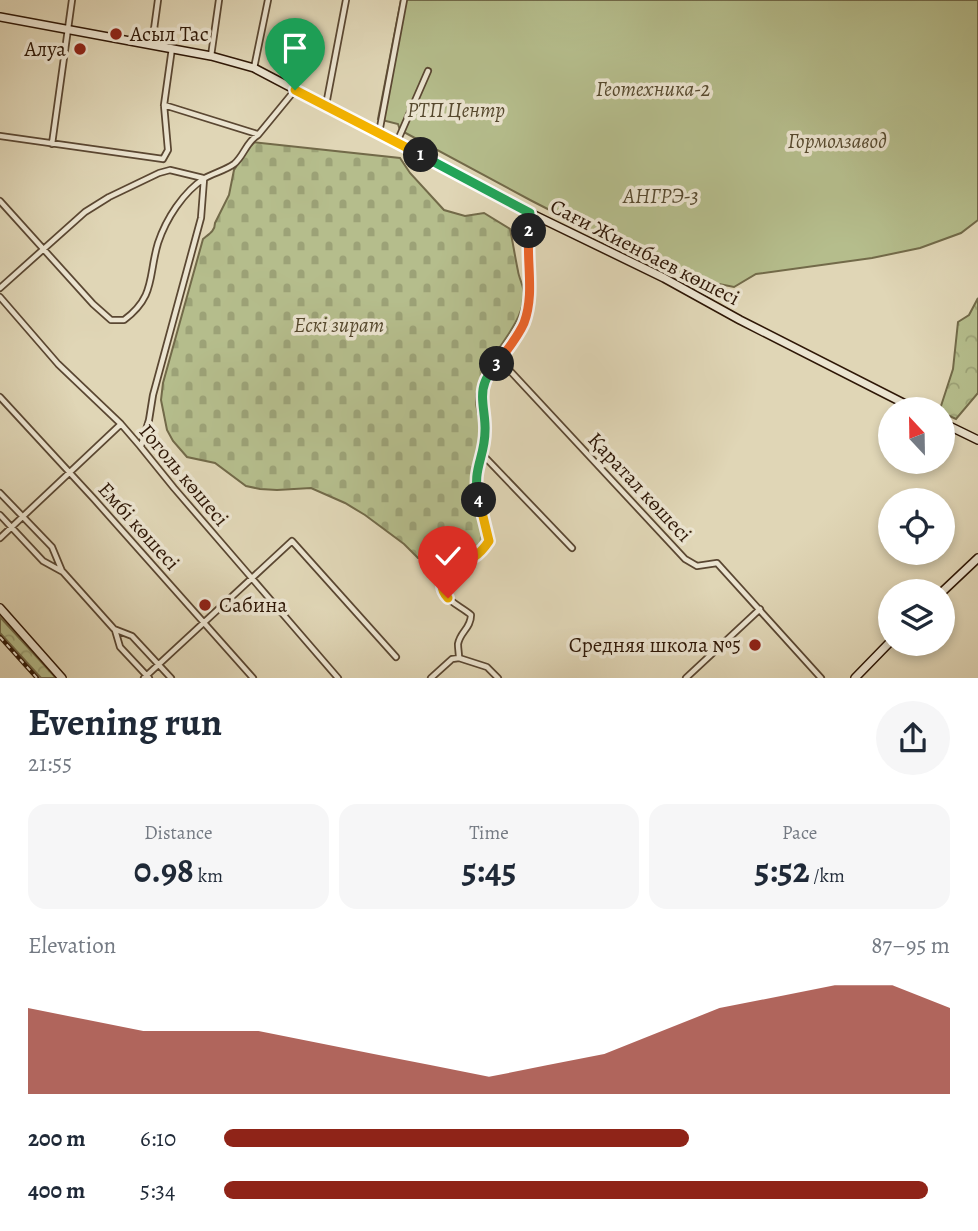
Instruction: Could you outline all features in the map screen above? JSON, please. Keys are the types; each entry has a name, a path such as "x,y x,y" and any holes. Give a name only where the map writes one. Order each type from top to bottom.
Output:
{"main road":[{"name":"Сағи Жиенбаев көшесі","path":"0,17 172,48 254,68 530,213 664,278 891,397"},
{"path":"956,429 978,440"},
{"path":"955,580 978,558"},
{"path":"0,608 62,678"},
{"path":"855,678 878,654"}],"street":[{"path":"52,144 72,0"},
{"path":"152,44 158,0"},
{"path":"211,56 219,0"},
{"path":"254,68 268,0"},
{"path":"326,106 346,0"},
{"path":"379,133 404,0"},
{"path":"163,159 168,150 164,105 172,48"},
{"path":"397,142 428,71"},
{"path":"0,201 93,304 111,320 124,320 146,296 158,243 175,207 204,179 235,163 251,139 258,135 295,90"},
{"path":"164,105 258,135"},
{"path":"0,136 163,159 170,170"},
{"path":"0,288 95,204 170,170 204,179"},
{"path":"141,446 201,218 204,179"},
{"path":"459,657 458,644 470,626 471,615 444,594 441,582 454,564 471,559 481,552 489,541 477,490 476,472 485,431 482,399 485,382 524,324 530,298 530,213"},
{"name":"Гоголь көшесі","path":"0,297 58,364 141,446 338,678"},
{"name":"Қаратал көшесі","path":"500,360 685,559 697,566 717,563 821,678"},
{"name":"Ембі көшесі","path":"0,397 253,678"},
{"path":"0,538 121,424"},
{"path":"482,454 572,548"},
{"path":"0,493 52,547 63,572 114,629 120,647 146,677 292,541 396,657"},
{"path":"0,515 43,561 63,572"},
{"path":"686,678 760,609"},
{"path":"114,629 132,636 171,678"},
{"path":"431,678 452,659 459,657 487,667 498,678"}],"green space":[{"path":"401,0 978,0 978,220 961,233 920,248 872,258 756,274 734,287 679,276 400,130 398,124 378,119"},
{"name":"Ескі зират","path":"252,142 400,158 444,210 465,216 484,213 510,229 524,297 515,324 490,362 478,388 476,402 481,434 472,478 484,533 480,546 476,549 451,556 418,558 404,544 345,503 311,488 277,490 246,486 215,463 187,457 173,441 167,430 161,400 163,383 203,239 214,228 229,195 234,170"},
{"path":"978,298 978,393 956,419 956,397 944,397 953,369 958,322 969,315"},
{"path":"0,617 56,678 41,678 0,633"}],"railway":[{"path":"0,637 37,678"}],"place":[{"name":"Асыл Тас","path":"116,34"},
{"name":"Алуа","path":"80,49"},
{"name":"Сабина","path":"205,605"},
{"name":"Средняя школа №5","path":"755,645"}],"route":[{"path":"295,90 530,213 530,298 524,324 485,382 482,399 485,431 476,472 477,490 489,541 481,552 471,559 454,564 446,574 441,588 448,598"}],"park label":[{"name":"Геотехника-2","path":"653,89"},
{"name":"РТП Центр","path":"456,110"},
{"name":"Гормолзавод","path":"837,141"},
{"name":"АНГРЭ-3","path":"661,196"}]}
